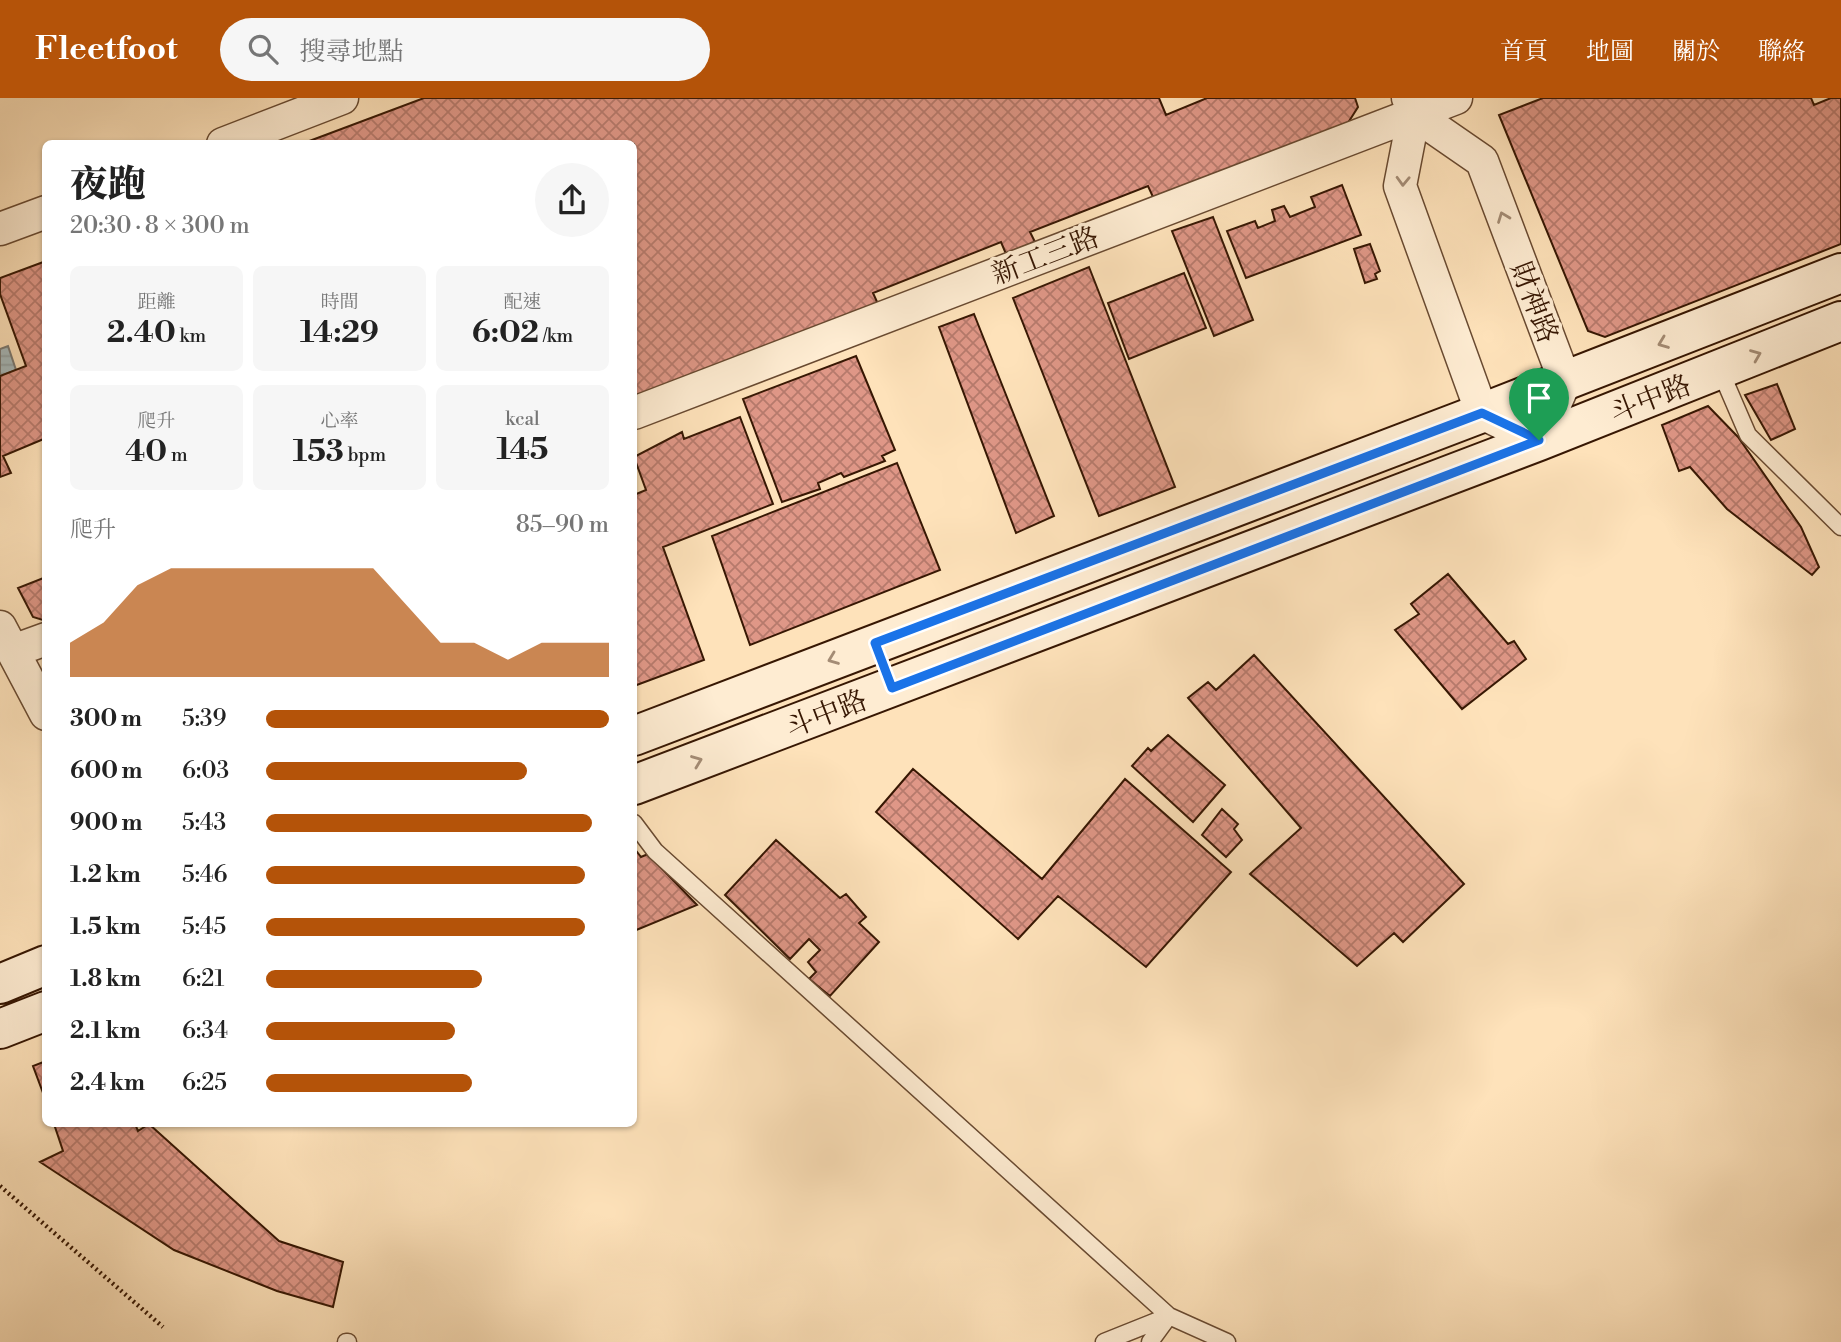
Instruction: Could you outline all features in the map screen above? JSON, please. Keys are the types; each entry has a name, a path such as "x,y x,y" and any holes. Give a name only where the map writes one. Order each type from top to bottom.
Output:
{"main road":[{"name":"斗中路","path":"637,735 1482,413 1841,273"},
{"name":"斗中路","path":"637,784 1539,440 1841,321"},
{"path":"875,643 892,688"},
{"path":"0,984 42,967"},
{"path":"0,1029 42,1012"}],"street":[{"path":"233,140 342,98"},
{"name":"新工三路","path":"637,412 1411,106 1456,98"},
{"path":"1411,106 1400,186 1482,413 1539,440 1565,381"},
{"name":"財神路","path":"1411,106 1482,161 1565,381"},
{"path":"0,229 42,213"},
{"path":"42,639 6,639 42,706"}],"lane":[{"path":"1720,370 1748,435 1841,527"},
{"path":"637,827 655,851 1169,1316 1227,1342"},
{"path":"1104,1342 1169,1316"},
{"path":"1150,1342 1169,1316"}],"path":[{"path":"0,1186 163,1328"}],"shaded area":[{"path":"8,346 16,370 0,376 0,349"}],"building":[{"path":"424,98 1159,98 1166,115 1207,98 1355,98 1358,107 1346,126 1153,197 1148,186 1030,232 1035,242 1006,254 1001,242 873,293 878,304 637,398 637,140 312,140"},
{"path":"1543,98 1811,98 1814,105 1831,98 1841,98 1841,244 1605,337 1588,331 1499,115"},
{"path":"1342,185 1361,235 1246,278 1227,231 1255,221 1258,228 1275,221 1272,210 1284,206 1290,217 1315,207 1311,197"},
{"path":"1213,217 1253,320 1214,336 1172,231"},
{"path":"1370,244 1380,271 1375,274 1377,279 1365,283 1354,249"},
{"path":"42,262 42,440 3,456 11,473 0,477 0,376 26,366 0,294 0,278"},
{"path":"1089,267 1175,487 1099,516 1013,298"},
{"path":"1184,273 1206,328 1129,359 1108,303"},
{"path":"974,314 1054,516 1016,533 939,327"},
{"path":"856,356 895,450 882,456 885,461 844,477 841,473 818,483 820,489 782,502 743,399"},
{"path":"1777,384 1795,429 1771,440 1745,395"},
{"path":"1708,406 1738,437 1801,527 1819,567 1812,575 1727,509 1690,467 1679,471 1662,425"},
{"path":"740,417 773,504 663,547 704,660 637,685 637,494 646,490 637,465 637,455 682,432 684,439"},
{"path":"897,463 940,570 750,645 712,536"},
{"path":"1448,574 1508,644 1514,641 1526,659 1462,709 1395,630 1419,614 1411,604"},
{"path":"42,579 42,620 33,617 18,588"},
{"path":"1254,655 1464,884 1403,942 1394,933 1357,966 1250,874 1301,828 1188,698 1208,682 1216,690"},
{"path":"1168,735 1225,785 1193,822 1132,766 1148,748 1151,751"},
{"path":"913,769 1042,879 1125,779 1231,872 1146,967 1058,896 1018,939 876,812"},
{"path":"1222,809 1238,824 1234,829 1242,840 1226,857 1202,835"},
{"path":"776,840 840,898 846,894 866,917 859,923 879,942 830,996 809,979 816,972 808,962 820,950 809,939 790,959 725,895"},
{"path":"637,852 641,857 648,854 697,905 637,930"},
{"path":"42,1063 42,1090 33,1066"},
{"path":"55,1127 136,1127 138,1131 144,1127 152,1127 279,1241 343,1262 333,1307 277,1291 174,1250 40,1162 63,1151"}],"route":[{"path":"1482,413 1539,440 892,688 875,643 1482,413"}]}
